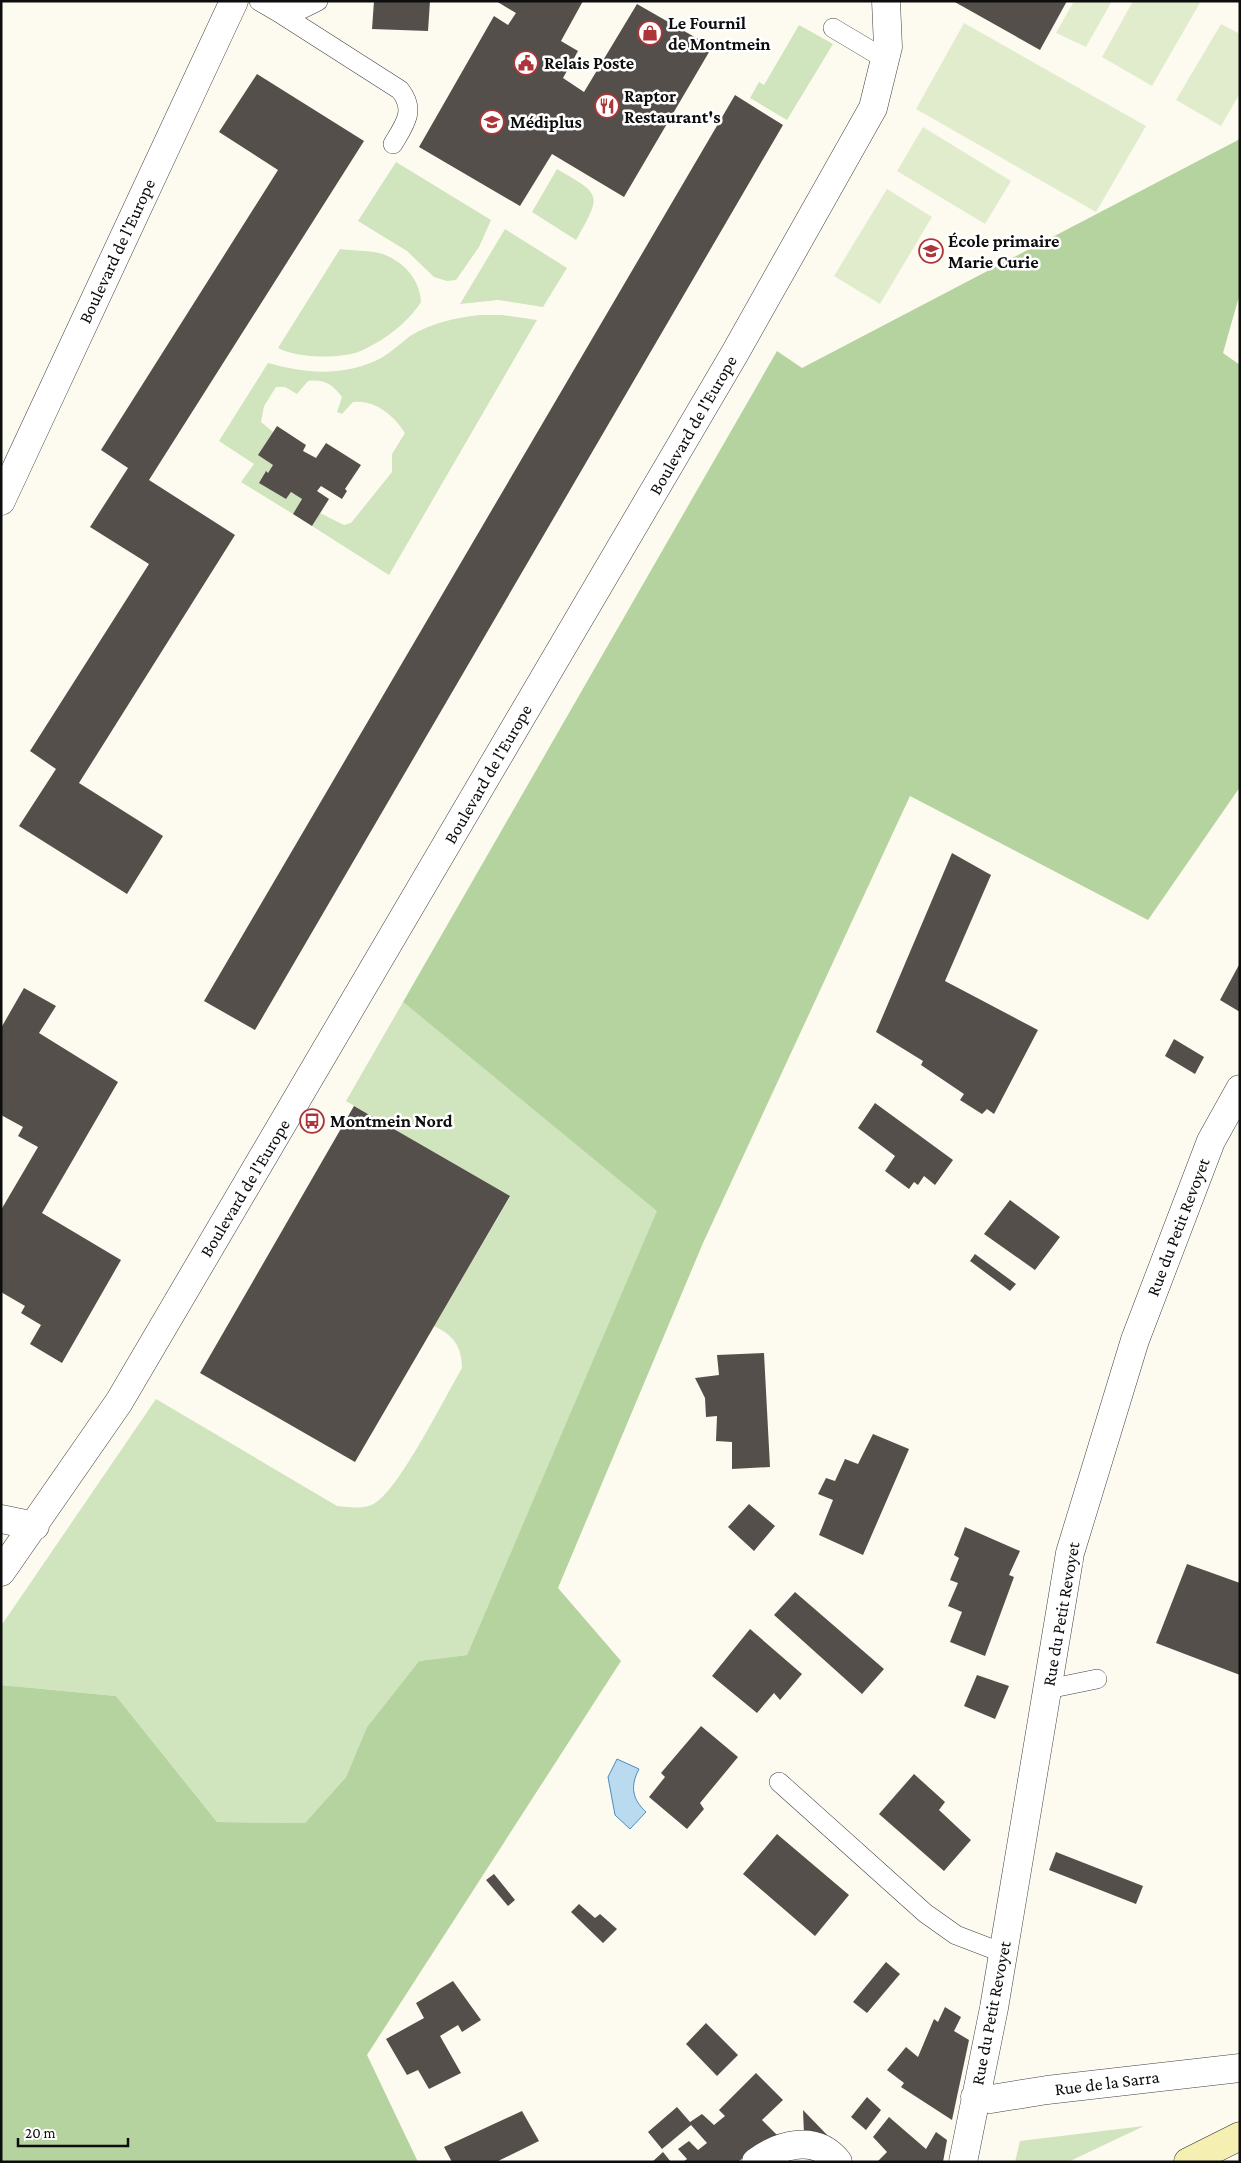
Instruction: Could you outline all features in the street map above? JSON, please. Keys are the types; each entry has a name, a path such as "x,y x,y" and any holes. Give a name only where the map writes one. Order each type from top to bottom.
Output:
{"street":[{"name":"Boulevard de l'Europe","path":"1,501 234,1"},
{"name":"Boulevard de l'Europe","path":"1,1572 120,1402 735,353 873,108 888,47 886,1"},
{"name":"Rue du Petit Revoyet","path":"963,2162 1003,1953 1070,1553 1135,1340 1211,1141 1240,1089"},
{"path":"1,1519 35,1526"},
{"name":"Rue de la Sarra","path":"975,2097 991,2099 1047,2090 1240,2068"},
{"path":"1188,2162 1240,2136"},
{"path":"756,2162 784,2146 804,2143 819,2148 838,2162"}],"lane":[{"path":"260,1 400,90 408,100 408,115 393,144"},
{"path":"278,12 302,10 318,1"},
{"path":"833,28 885,59"},
{"path":"1048,1689 1097,1679"},
{"path":"779,1782 925,1912 956,1936 1003,1953"}],"green space":[{"path":"1074,1 1112,1 1086,47 1056,33"},
{"path":"1133,1 1201,1 1152,86 1102,57"},
{"path":"964,23 1146,126 1096,212 916,109"},
{"path":"1221,24 1240,34 1240,93 1221,126 1176,100"},
{"path":"799,25 833,44 787,120 750,98 759,82 764,85"},
{"path":"923,127 1011,181 985,224 897,171"},
{"path":"1240,139 1240,293 1223,353 1240,365 1240,787 1148,920 910,796 703,1243 558,1588 621,1661 367,2055 418,2162 1,2162 1,1685 116,1696 217,1822 305,1823 346,1777 367,1727 419,1661 467,1655 657,1211 403,1002 777,351 802,368"},
{"path":"396,162 491,220 479,247 456,280 447,281 434,277 407,251 358,221"},
{"path":"557,169 583,185 590,191 593,197 590,213 576,240 532,212"},
{"path":"887,189 932,217 880,304 834,276"},
{"path":"505,229 567,268 543,307 498,300 460,304"},
{"path":"340,249 379,253 402,265 413,278 420,294 421,302 416,310 393,332 358,352 340,356 306,356 278,348"},
{"path":"479,315 502,315 537,320 389,575 312,526 320,513 344,525 351,523 392,472 392,454 405,433 395,420 383,410 368,403 353,402 342,414 337,412 342,397 327,383 319,381 308,381 297,394 285,387 276,387 264,406 261,422 273,432 259,455 273,465 268,473 265,472 260,483 286,499 291,492 302,499 293,514 241,482 254,464 219,441 268,363 297,370 326,372 355,368 383,357 410,336 435,324"},
{"path":"403,1002 658,1211 467,1655 419,1661 367,1727 346,1777 305,1823 217,1822 116,1696 1,1685 1,1626 156,1399 337,1506 362,1507 371,1505 385,1494 397,1480 434,1420 462,1368 462,1360 455,1342 446,1333 434,1326 510,1197 346,1101"},
{"path":"1144,2126 1068,2162 1015,2162 1020,2141"}],"water":[{"path":"617,1759 639,1769 634,1781 634,1792 641,1807 646,1812 630,1829 615,1815 608,1777"}],"building":[{"path":"374,1 430,1 428,31 372,29"},
{"path":"496,1 583,1 561,41 578,51 563,78 584,92 637,4 712,47 624,197 552,154 520,206 419,147 494,16 508,25 516,13"},
{"path":"953,1 1067,1 1040,50"},
{"path":"257,74 364,141 149,480 235,535 79,783 163,836 127,894 19,826 56,769 30,751 149,564 90,527 128,468 101,450 278,170 219,132"},
{"path":"735,95 783,125 255,1030 204,1001"},
{"path":"277,426 306,445 303,451 316,458 326,443 361,465 345,489 347,491 342,499 321,486 317,491 329,499 312,526 293,514 302,499 291,492 286,499 259,483 266,471 268,473 273,465 258,455"},
{"path":"952,853 991,875 945,981 1038,1030 994,1114 987,1109 982,1114 960,1100 964,1094 921,1065 923,1061 876,1032"},
{"path":"1240,963 1240,1012 1220,1000"},
{"path":"24,988 56,1006 39,1033 118,1082 42,1213 121,1260 62,1363 30,1344 41,1325 21,1313 25,1306 1,1292 1,1210 38,1147 18,1136 23,1127 1,1115 1,1028"},
{"path":"1174,1039 1204,1057 1195,1074 1165,1056"},
{"path":"875,1103 953,1160 935,1185 924,1176 918,1185 914,1182 909,1189 885,1171 895,1156 858,1128"},
{"path":"354,1106 510,1196 355,1462 200,1373"},
{"path":"1010,1200 1060,1237 1035,1270 984,1234"},
{"path":"975,1254 1016,1284 1010,1291 970,1261"},
{"path":"764,1353 770,1467 732,1469 732,1442 716,1441 717,1416 706,1417 705,1398 695,1378 719,1375 717,1355"},
{"path":"873,1434 909,1449 863,1555 819,1535 833,1500 818,1494 826,1478 835,1481 845,1459 858,1464"},
{"path":"749,1504 775,1526 754,1551 728,1527"},
{"path":"965,1527 1020,1551 1009,1575 1014,1577 985,1656 950,1642 962,1612 948,1606 958,1583 950,1580 959,1558 954,1555"},
{"path":"1187,1564 1240,1583 1240,1675 1156,1643"},
{"path":"795,1592 884,1669 862,1694 774,1615"},
{"path":"750,1629 802,1674 780,1700 774,1693 757,1713 712,1676"},
{"path":"977,1675 1009,1686 995,1719 964,1706"},
{"path":"701,1726 738,1757 700,1803 704,1809 687,1829 649,1797 665,1777 661,1773"},
{"path":"914,1774 945,1802 939,1810 971,1840 944,1871 879,1814"},
{"path":"777,1834 849,1895 815,1936 743,1874"},
{"path":"1056,1852 1143,1886 1136,1904 1049,1870"},
{"path":"494,1874 515,1900 508,1906 486,1880"},
{"path":"579,1904 595,1918 600,1914 617,1929 603,1943 571,1912"},
{"path":"886,1962 900,1974 867,2013 853,2002"},
{"path":"453,1981 481,2020 462,2032 458,2025 440,2036 461,2073 429,2089 418,2070 407,2075 386,2039 424,2018 416,2003"},
{"path":"945,2007 961,2017 954,2031 969,2040 952,2120 901,2087 904,2083 887,2070 906,2047 918,2057 934,2019 938,2022"},
{"path":"706,2023 738,2055 717,2076 686,2044"},
{"path":"756,2073 783,2100 762,2120 779,2137 755,2148 738,2162 683,2162 687,2159 678,2149 689,2141 698,2150 707,2143 691,2125 662,2149 648,2132 677,2107 690,2122 702,2114 714,2125 725,2116 719,2110"},
{"path":"867,2097 881,2110 866,2130 851,2117"},
{"path":"803,2110 830,2138 804,2134"},
{"path":"522,2111 539,2141 496,2162 452,2162 444,2147"},
{"path":"889,2117 926,2149 936,2132 947,2140 943,2162 877,2162 887,2152 873,2137"},
{"path":"663,2152 671,2162 652,2162"}],"place":[{"name":"Le Fournil de Montmein","path":"650,33"},
{"name":"Relais Poste","path":"526,63"},
{"name":"Raptor Restaurant's","path":"607,106"},
{"name":"Médiplus","path":"492,122"},
{"name":"École primaire Marie Curie","path":"931,251"},
{"name":"Montmein Nord","path":"312,1121"}]}
